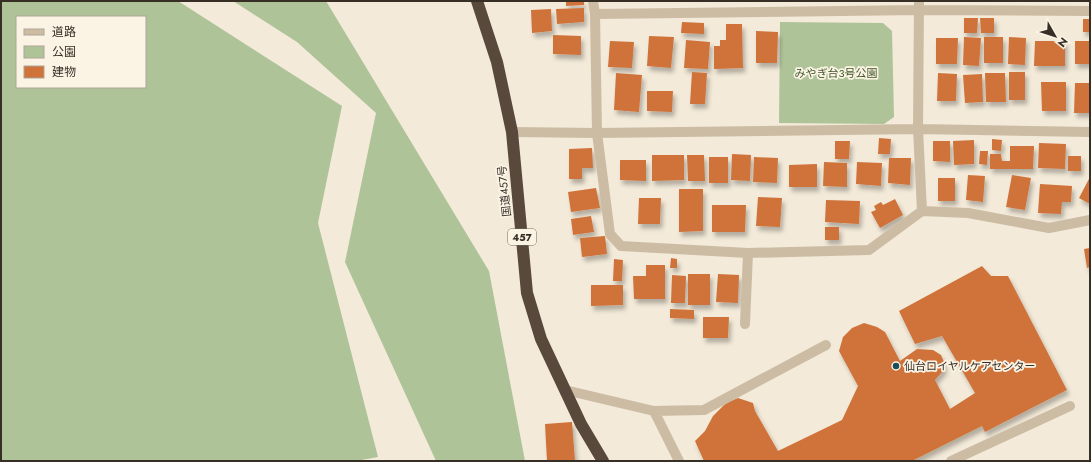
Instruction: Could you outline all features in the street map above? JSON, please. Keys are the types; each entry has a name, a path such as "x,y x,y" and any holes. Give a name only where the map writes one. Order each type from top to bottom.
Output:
{"highway":[{"name":"国道457号","path":"477,1 497,62 512,132 527,293 541,339 581,424 603,461"}],"street":[{"path":"593,1 595,14 597,133 610,234 620,246 748,253 869,250 922,211 968,213 1050,228 1090,220"},
{"path":"595,14 919,6 1090,11"},
{"path":"919,6 918,129 922,211"},
{"path":"512,132 597,133 918,129 1090,132"},
{"path":"745,324 748,253"},
{"path":"565,390 654,411 704,410 826,345"},
{"path":"951,461 1070,406"},
{"path":"654,411 679,461"}],"green space":[{"path":"1,1 178,1 342,106 318,223 378,457 356,461 1,461"},
{"path":"233,1 326,1 489,271 525,461 436,461 345,262 376,113 297,42"},
{"name":"みやぎ台3号公園","path":"780,22 883,23 892,31 894,117 884,124 779,123"}],"building":[{"path":"566,1 584,1 584,5 566,6"},
{"path":"584,8 584,22 557,24 556,9"},
{"path":"551,9 552,31 532,33 531,10"},
{"path":"964,18 978,18 977,33 964,33"},
{"path":"980,18 994,18 994,33 981,33"},
{"path":"1083,19 1090,19 1090,32 1083,32"},
{"path":"682,22 704,23 704,34 681,33"},
{"path":"726,24 742,24 743,68 714,69 714,46 720,46 720,40 726,40"},
{"path":"756,31 778,32 777,63 756,63"},
{"path":"553,35 581,36 581,55 553,54"},
{"path":"649,36 674,37 671,68 647,66"},
{"path":"964,37 981,38 979,66 963,65"},
{"path":"984,37 1003,37 1003,63 984,63"},
{"path":"1009,37 1026,38 1025,65 1008,64"},
{"path":"936,38 958,38 957,64 936,64"},
{"path":"686,40 710,42 708,69 684,68"},
{"path":"610,41 634,42 632,68 608,67"},
{"path":"1035,41 1065,41 1065,66 1034,66"},
{"path":"1075,41 1090,41 1090,64 1075,64"},
{"path":"692,72 707,73 705,104 690,104"},
{"path":"1009,72 1025,72 1025,100 1009,100"},
{"path":"616,73 642,75 639,112 614,110"},
{"path":"938,73 957,74 956,101 937,101"},
{"path":"985,73 1005,73 1006,102 986,102"},
{"path":"982,74 983,102 965,103 963,75"},
{"path":"1041,82 1066,82 1066,111 1042,111"},
{"path":"1075,83 1090,83 1090,113 1074,113"},
{"path":"647,91 673,91 672,112 647,111"},
{"path":"879,138 891,139 890,154 878,154"},
{"path":"992,139 1002,140 1001,151 992,150"},
{"path":"974,140 974,164 954,165 953,141"},
{"path":"835,141 850,141 849,159 835,159"},
{"path":"933,141 950,141 950,162 933,161"},
{"path":"1039,143 1066,144 1065,169 1038,168"},
{"path":"1010,146 1034,146 1033,169 990,169 990,154 1001,154 1002,161 1010,161"},
{"path":"592,148 593,168 582,168 582,179 569,179 569,149"},
{"path":"980,151 988,151 987,165 979,164"},
{"path":"732,154 751,155 750,181 731,180"},
{"path":"652,155 684,155 684,180 652,181"},
{"path":"687,155 704,155 705,181 688,181"},
{"path":"1068,156 1081,156 1081,171 1068,171"},
{"path":"709,157 728,157 728,183 709,183"},
{"path":"754,157 778,158 777,183 753,182"},
{"path":"889,158 911,158 910,185 888,183"},
{"path":"620,160 646,160 646,181 620,180"},
{"path":"824,162 847,163 847,187 823,186"},
{"path":"857,162 882,163 881,186 856,184"},
{"path":"817,164 817,187 789,187 789,165"},
{"path":"968,175 985,176 983,202 966,200"},
{"path":"1012,175 1031,178 1025,210 1006,207"},
{"path":"1090,177 1090,204 1079,198"},
{"path":"938,178 955,178 955,201 938,201"},
{"path":"1040,184 1072,186 1071,202 1062,202 1061,214 1038,213"},
{"path":"596,188 600,208 571,212 568,192"},
{"path":"679,189 703,189 703,231 679,232"},
{"path":"758,197 782,198 780,227 756,226"},
{"path":"639,198 661,198 660,224 638,224"},
{"path":"895,199 903,215 880,228 871,212 876,210 874,206 881,202 883,205"},
{"path":"826,200 860,201 859,224 825,222"},
{"path":"712,205 746,205 745,232 712,232"},
{"path":"591,216 594,232 573,235 571,219"},
{"path":"825,227 839,227 839,240 825,240"},
{"path":"605,236 607,254 582,257 580,238"},
{"path":"1090,248 1090,267 1087,268 1084,249"},
{"path":"671,258 677,259 677,268 670,268"},
{"path":"614,259 623,260 622,281 613,281"},
{"path":"646,265 665,265 665,299 634,299 633,276 646,276"},
{"name":"仙台ロイヤルケアセンター","path":"982,266 991,276 1008,276 1067,390 985,432 982,426 912,461 704,461 695,441 705,431 713,416 726,403 738,398 753,403 755,411 778,451 842,420 858,386 839,351 843,337 852,328 864,323 877,327 885,332 900,361 917,349 933,350 941,355 944,362 944,370 935,380 950,409 975,393 942,336 915,344 899,311"},
{"path":"688,274 710,274 710,305 688,305"},
{"path":"718,274 739,275 738,303 716,302"},
{"path":"672,275 686,276 685,303 671,303"},
{"path":"591,285 623,285 623,305 591,306"},
{"path":"670,309 694,310 694,319 670,318"},
{"path":"703,317 729,317 728,338 703,338"},
{"path":"572,422 575,461 547,461 545,424"}],"place":[{"name":"仙台ロイヤルケアセンター","path":"896,366"}]}
